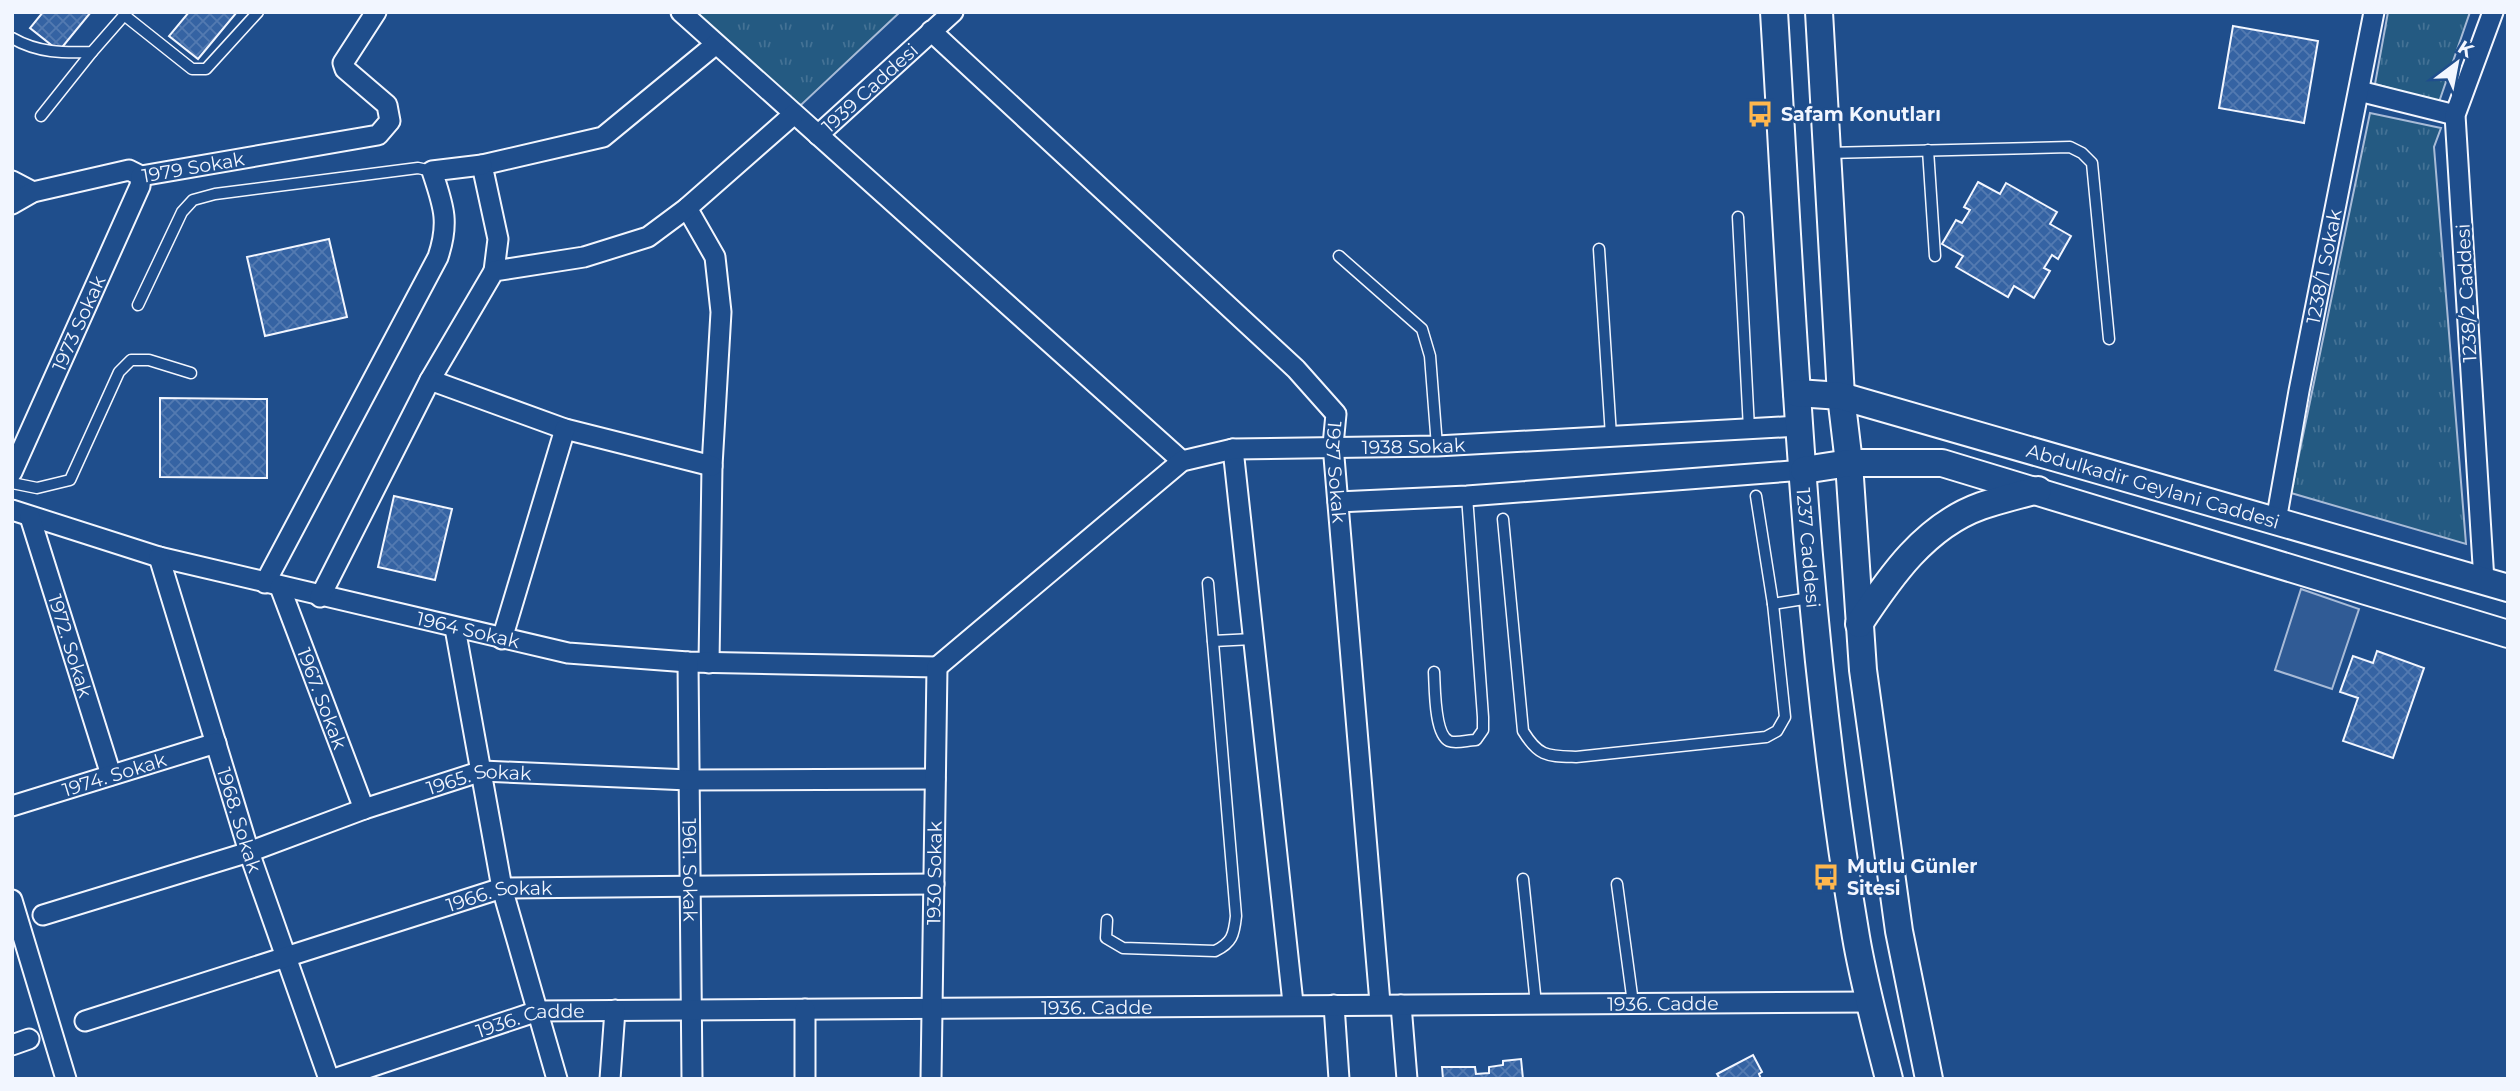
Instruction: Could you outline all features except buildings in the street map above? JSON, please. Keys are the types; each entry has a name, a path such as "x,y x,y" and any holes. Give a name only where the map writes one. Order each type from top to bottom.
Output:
{"street":[{"name":"1979 Sokak","path":"12,204 33,192 128,170 141,176 378,135 390,121 387,105 345,69 343,63 376,12"},
{"path":"681,12 1182,461"},
{"name":"1939 Caddesi","path":"818,135 953,12"},
{"name":"1237 Caddesi","path":"1774,12 1799,426 1819,674 1854,925 1889,1079"},
{"path":"1819,12 1841,396 1849,463 1859,624 1899,931 1929,1079"},
{"name":"1238/1 Sokak","path":"2276,521 2374,12"},
{"name":"1238/2 Caddesi","path":"2493,12 2455,115 2496,584"},
{"name":"1937 Sokak","path":"931,31 1296,369 1336,414 1333,445 1380,1003"},
{"path":"272,585 438,257 446,233 445,212 432,171 482,165 603,137 716,44"},
{"path":"2359,91 2455,115"},
{"path":"494,271 584,257 648,237 687,208 794,114"},
{"path":"320,597 430,380 494,271 498,239 482,165"},
{"name":"1973 Sokak","path":"12,472 140,186 141,176"},
{"path":"12,181 33,192"},
{"path":"687,208 715,257 721,312 712,466 709,663"},
{"path":"430,380 565,429 712,466"},
{"name":"Abdulkadir Geylani Caddesi","path":"1797,393 1841,396 2496,584"},
{"name":"1938 Sokak","path":"937,667 1182,461 1233,449 1333,445 1437,446 1799,426"},
{"path":"502,639 565,429"},
{"path":"1233,449 1293,1003"},
{"name":"Abdulkadir Geylani Caddesi","path":"1804,470 1849,463 1942,463 2508,634"},
{"path":"1338,502 1467,496 1804,470"},
{"path":"1859,624 1890,578 1930,534 1978,507 2038,490"},
{"name":"1964 Sokak","path":"21,513 159,557 320,597 568,653 709,663 937,667"},
{"name":"1972. Sokak","path":"21,513 111,775"},
{"name":"1968. Sokak","path":"159,557 248,852 331,1079"},
{"name":"1967. Sokak","path":"272,585 364,809"},
{"path":"455,628 502,888 557,1079"},
{"name":"1961. Sokak","path":"688,662 692,1079"},
{"name":"1930 Sokak","path":"931,1079 937,667"},
{"name":"1974. Sokak","path":"12,806 216,743"},
{"name":"1965. Sokak","path":"43,915 248,852 364,809 482,771 689,780 935,779"},
{"name":"1966. Sokak","path":"85,1021 502,888 934,884"},
{"path":"12,900 66,1079"},
{"name":"1936. Cadde","path":"331,1079 538,1011 1293,1003 1401,1005 1870,1002"},
{"path":"1334,1005 1339,1079"},
{"path":"1401,1005 1407,1079"},
{"path":"806,1009 806,1079"},
{"path":"610,1079 615,1010"}],"lane":[{"path":"41,116 126,14 192,69 206,69 258,12"},
{"path":"12,38 29,48 47,52 92,52"},
{"path":"1827,153 2070,147 2082,152 2092,163 2109,339"},
{"path":"1928,150 1935,256"},
{"path":"138,305 182,212 193,200 215,194 418,168 432,171"},
{"path":"1738,217 1749,429"},
{"path":"1599,249 1611,436"},
{"path":"1339,256 1422,329 1430,356 1437,446"},
{"path":"12,483 37,488 70,480 119,372 131,360 149,360 191,373"},
{"path":"1434,671 1438,724 1443,737 1451,742 1476,740 1483,730 1483,717 1467,496"},
{"path":"1503,519 1523,731 1531,745 1546,756 1576,757 1766,737 1777,731 1785,716 1773,604 1756,496"},
{"path":"1107,920 1106,938 1124,948 1215,951 1229,944 1234,934 1236,916 1208,583"},
{"path":"1773,604 1814,598"},
{"path":"1213,641 1254,639"},
{"path":"1523,879 1536,1004"},
{"path":"1617,884 1633,1003"}],"green space":[{"path":"692,12 900,12 801,105 787,101"},
{"path":"2388,12 2470,12 2439,102 2375,84"},
{"path":"2370,113 2441,128 2434,147 2466,544 2291,493"}],"shaded area":[{"path":"2301,589 2359,609 2332,689 2275,670"}],"place":[{"name":"Safam Konutları","path":"1760,114"},
{"name":"Mutlu Günler Sitesi","path":"1826,877"}]}
